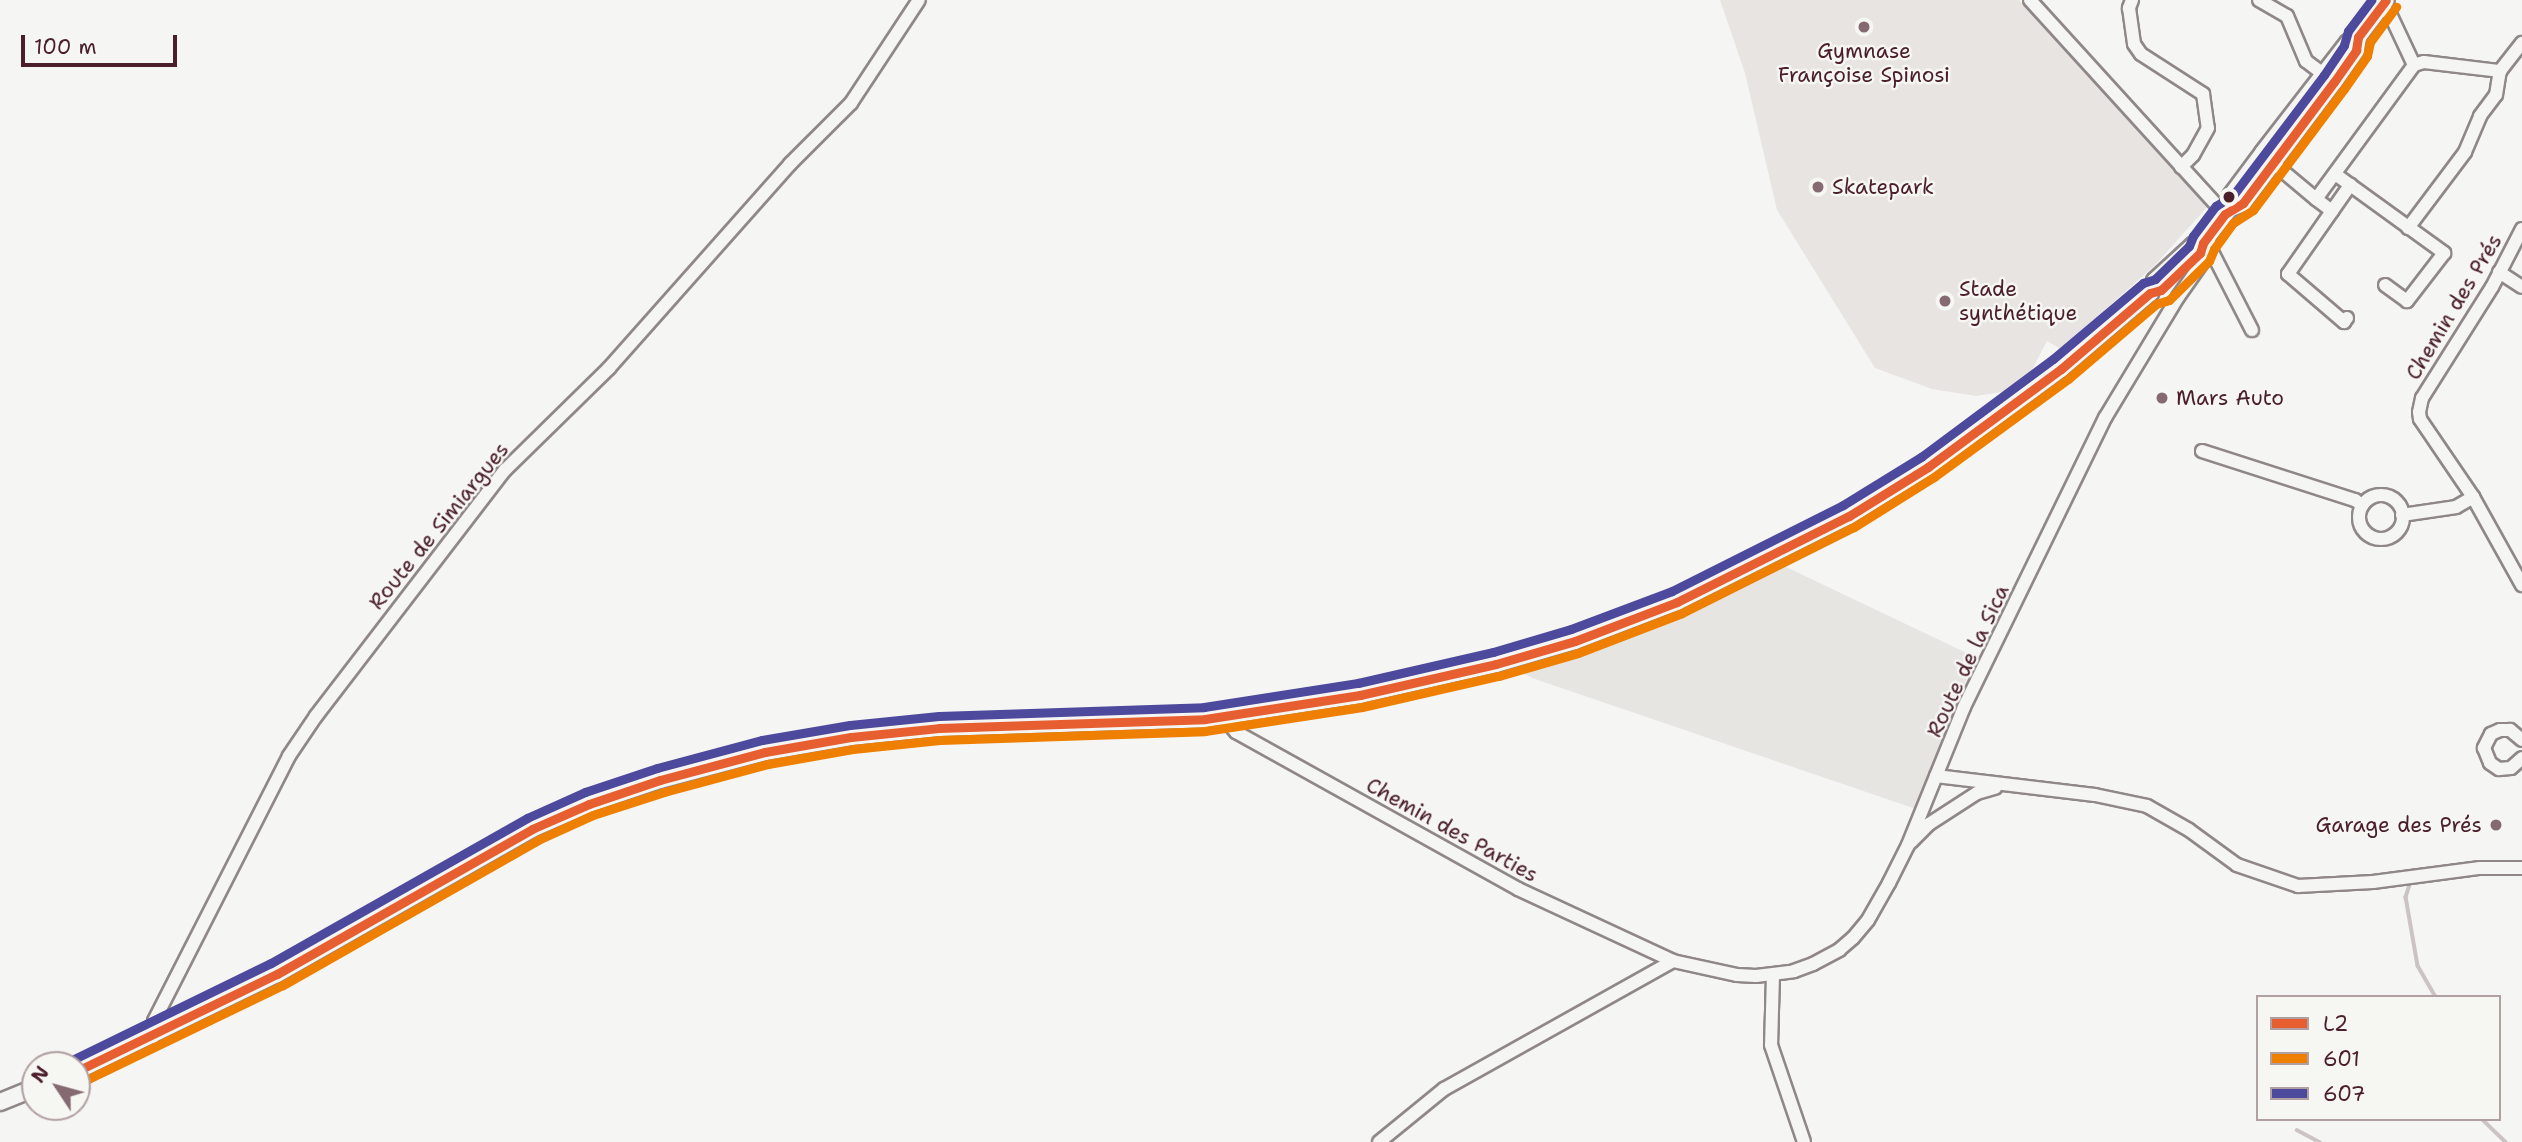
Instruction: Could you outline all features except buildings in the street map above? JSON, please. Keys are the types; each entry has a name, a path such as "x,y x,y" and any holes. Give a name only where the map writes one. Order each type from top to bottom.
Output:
{"main road":[{"path":"91,1065 153,1037 277,974 500,845 589,804 660,780 765,752 851,737 939,728 1223,717 1360,695 1484,667 1575,641 1676,602 1849,516 1928,467 2051,377 2150,293 2161,290 2200,253 2227,212 2231,196 2268,158 2328,78 2348,43 2358,37 2384,3"},
{"path":"0,1102 21,1094"}],"street":[{"name":"Route de Simiargues","path":"153,1037 154,1021 306,729 489,489 614,363 790,164 851,103 919,0"},
{"path":"2132,0 2129,8 2134,44 2141,54 2203,94 2208,128 2193,155 2181,167"},
{"path":"2259,0 2287,16 2306,61 2328,78"},
{"path":"2037,3 2181,167 2227,212"},
{"path":"2384,3 2414,65"},
{"path":"2408,228 2465,152 2480,117 2496,94 2500,71 2522,43"},
{"path":"2316,199 2414,65 2424,62 2500,71"},
{"path":"2268,158 2332,211"},
{"path":"2335,174 2444,253 2407,301 2385,285"},
{"path":"2347,318 2344,322 2288,274 2350,185"},
{"name":"Chemin des Prés","path":"2522,229 2499,272 2422,398 2419,412 2420,419 2473,497 2522,585"},
{"path":"2207,243 2252,330"},
{"name":"Route de la Sica","path":"1673,961 1737,975 1773,975 1813,964 1839,950 1868,920 1908,845 1964,707 2105,418 2178,297 2207,243"},
{"path":"2499,272 2522,287"},
{"path":"2203,451 2355,499 2362,505"},
{"path":"2374,496 2389,497 2400,508 2402,515 2395,533 2388,537 2373,538 2366,534 2359,520 2362,505 2374,496"},
{"path":"2402,515 2456,507 2473,497"},
{"name":"Chemin des Parties","path":"1223,717 1225,723 1236,732 1518,889 1673,961"},
{"path":"2522,740 2510,730 2500,730 2491,734 2484,748 2486,759 2500,769 2511,768 2522,758"},
{"path":"1936,776 2095,795 2147,806 2189,830 2237,865 2298,886 2373,882 2480,868 2522,868"},
{"path":"1908,845 1929,824 1977,793 2002,786"},
{"path":"1379,1142 1444,1089 1673,961"},
{"path":"1773,975 1771,1045 1804,1142"}],"shaded area":[{"path":"1720,0 2019,0 2208,206 2155,265 2061,349 2047,341 2022,389 1976,396 1932,389 1875,368 1777,210 1745,73"},
{"path":"1784,566 1975,657 1916,809 1532,678 1517,670 1646,628"}],"waterway":[{"path":"2410,885 2406,897 2418,966 2435,995"},
{"path":"2484,1121 2506,1142"},
{"path":"2297,1130 2320,1142"}],"transit line":[{"name":"607","path":"90,1051 271,963 527,818 585,792 657,768 762,740 850,725 939,716 1204,707 1358,683 1493,652 1571,629 1672,591 1843,505 1921,457 2053,359 2143,283 2155,279 2189,246 2193,236 2216,206 2234,194 2324,75 2344,45 2348,31 2371,0"},
{"name":"L2","path":"91,1064 277,974 532,829 589,804 660,780 765,752 851,737 939,728 1205,719 1360,695 1496,664 1575,641 1677,602 1849,516 1928,467 2061,369 2150,293 2161,290 2200,253 2203,243 2225,214 2243,203 2334,82 2356,50 2358,37 2386,0"},
{"name":"601","path":"91,1078 283,985 538,840 593,815 664,792 768,764 853,749 940,740 1205,731 1362,707 1499,676 1578,653 1682,613 1854,527 1934,477 2068,379 2156,304 2169,300 2209,261 2214,249 2233,223 2253,210 2344,89 2367,56 2370,42 2396,7"}],"place":[{"name":"Gymnase Françoise Spinosi","path":"1864,27"},
{"name":"Skatepark","path":"1818,187"},
{"name":"Stade synthétique","path":"1945,301"},
{"name":"Mars Auto","path":"2162,398"},
{"name":"Garage des Prés","path":"2496,825"}]}
